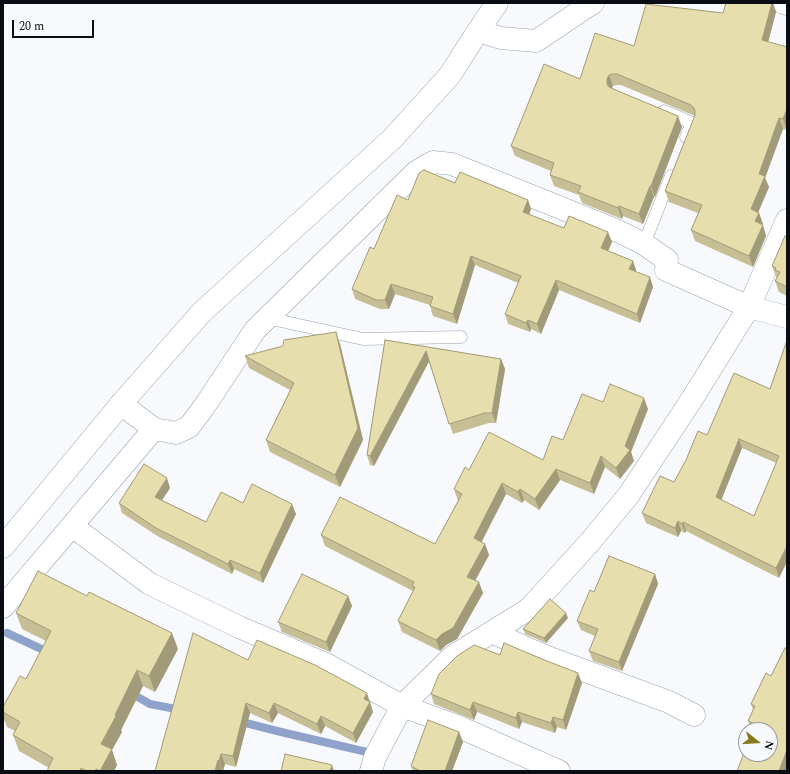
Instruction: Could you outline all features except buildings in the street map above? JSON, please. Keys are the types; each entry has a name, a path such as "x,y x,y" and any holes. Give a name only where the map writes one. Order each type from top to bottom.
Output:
{"street":[{"path":"3,547 121,404 202,312 392,139 450,75 497,3"},
{"path":"478,31 501,38 536,40 593,3"},
{"path":"121,404 154,429 176,433 189,427 255,330 416,172 433,162 452,164 618,231 644,244 667,260 666,270 749,307 787,318"},
{"path":"371,771 375,757 402,706 453,656 529,609 589,543 628,496 694,396 749,307 787,220"},
{"path":"3,607 154,429"},
{"path":"72,526 150,584 239,627 328,665 402,706 457,726 559,771"},
{"path":"492,632 550,658 669,702 694,715"}],"lane":[{"path":"652,106 692,123 681,151"},
{"path":"644,244 675,166"},
{"path":"267,318 363,338 461,337"}],"waterway":[{"path":"7,633 50,653"},
{"path":"129,692 150,704 181,710"},
{"path":"238,721 367,752"}]}
